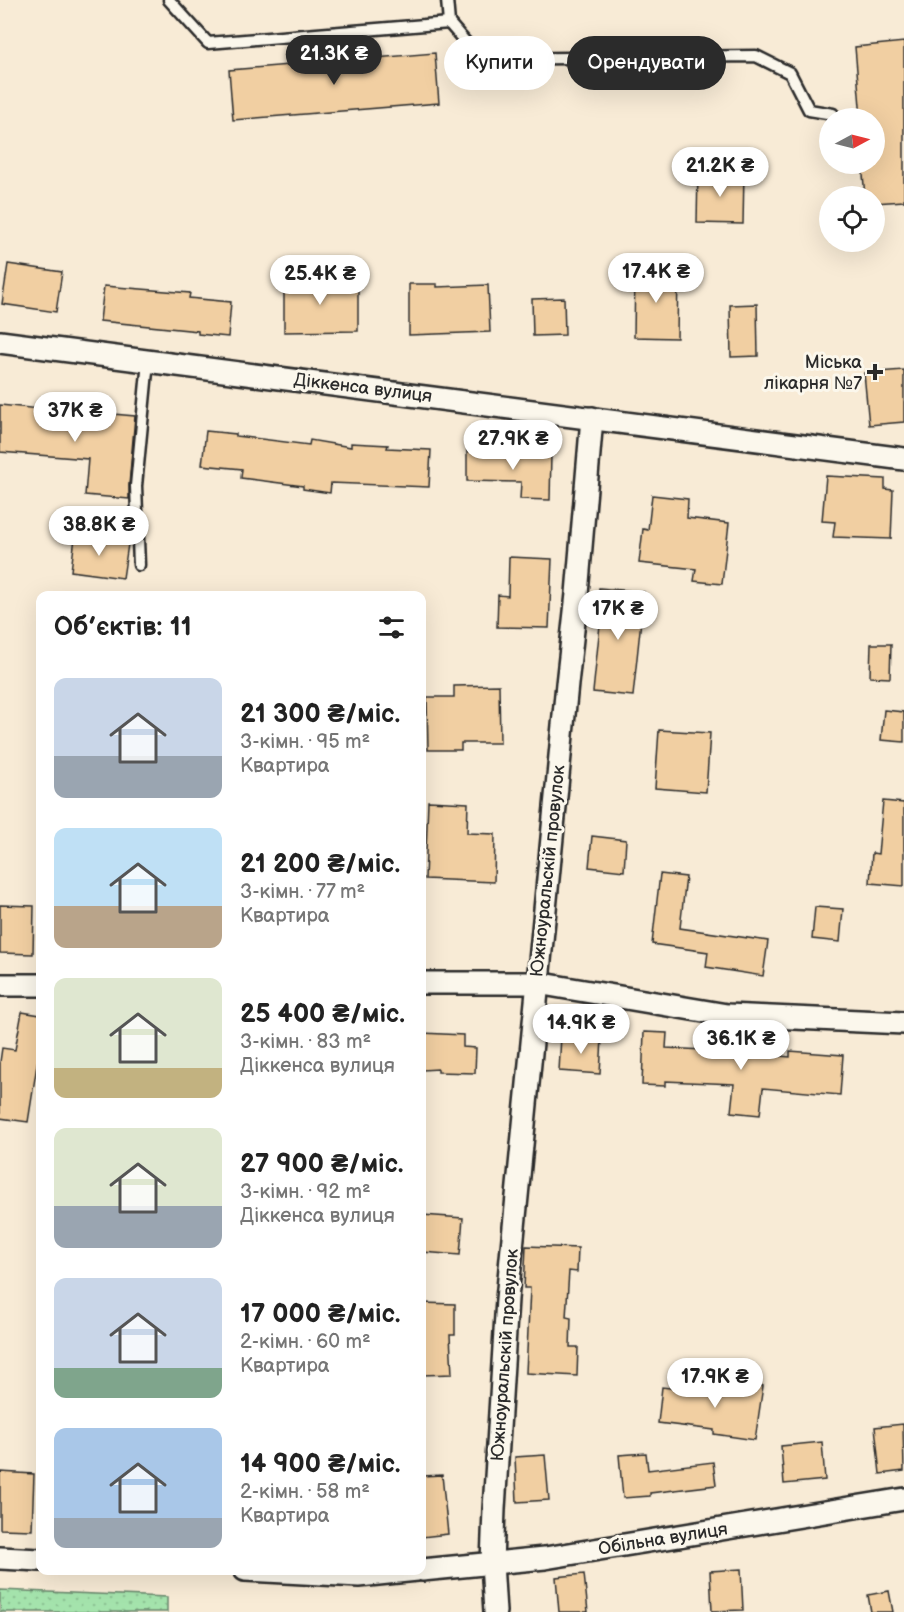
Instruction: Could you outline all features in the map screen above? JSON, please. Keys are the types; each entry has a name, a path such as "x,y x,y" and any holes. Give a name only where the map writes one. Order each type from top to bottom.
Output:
{"street":[{"name":"Діккенса вулиця","path":"0,342 904,459"},
{"name":"Южноуральскій провулок","path":"495,1612 492,1563 494,1509 507,1299 577,594 592,418"},
{"path":"426,983 537,983 727,1015 904,1023"},
{"path":"0,985 36,985"},
{"name":"Обільна вулиця","path":"426,1569 544,1558 904,1499"},
{"path":"0,1558 36,1560"},
{"name":"Обільна вулиця","path":"340,1575 369,1575"}],"lane":[{"path":"169,0 208,43 449,23"},
{"path":"447,0 449,23 480,59 756,56 790,73 809,110 819,112"},
{"path":"139,565 136,486 148,361"}],"green space":[{"path":"0,1590 167,1597 167,1612 0,1612"}],"building":[{"path":"904,42 904,201 885,202 885,186 864,186 863,174 885,174 885,108 860,108 855,47"},
{"path":"435,53 439,103 233,120 229,70"},
{"path":"698,171 744,172 743,224 697,223"},
{"path":"8,264 62,272 56,312 2,304"},
{"path":"635,270 678,270 677,338 634,337"},
{"path":"284,276 312,277 312,284 358,284 358,331 284,332"},
{"path":"409,284 437,284 437,287 488,285 490,332 409,335"},
{"path":"104,286 190,293 189,298 231,302 228,337 198,334 198,331 100,321"},
{"path":"564,298 565,335 533,336 532,299"},
{"path":"757,304 758,356 731,357 730,305"},
{"path":"904,370 904,422 869,425 864,373"},
{"path":"0,405 135,416 129,499 85,495 88,459 0,452"},
{"path":"206,431 309,445 310,440 351,447 351,443 388,445 387,448 431,450 429,487 331,483 330,493 303,489 303,486 241,478 242,469 202,465"},
{"path":"467,450 551,454 550,500 520,499 521,482 467,481"},
{"path":"826,476 885,479 885,489 893,490 891,539 833,537 835,522 822,521"},
{"path":"652,495 688,499 687,518 729,523 722,584 694,581 696,569 639,563 643,529 648,530"},
{"path":"75,537 128,544 123,578 71,571"},
{"path":"509,557 552,559 549,628 497,627 498,595 508,596"},
{"path":"599,588 644,592 633,696 593,692 600,625 596,625"},
{"path":"871,644 891,644 890,678 870,677"},
{"path":"499,685 500,743 461,743 461,750 428,750 427,697 454,697 454,686"},
{"path":"884,710 904,712 904,742 881,740"},
{"path":"659,730 710,733 706,792 655,788"},
{"path":"428,801 468,803 467,833 495,834 494,882 426,879"},
{"path":"883,801 904,803 904,886 870,883 872,853 878,854"},
{"path":"592,836 626,840 624,871 589,867"},
{"path":"660,874 686,877 680,928 768,941 763,976 706,967 708,952 652,944"},
{"path":"0,905 34,906 33,954 0,953"},
{"path":"815,907 843,909 840,942 812,939"},
{"path":"22,1012 36,1014 36,1071 28,1122 0,1118 2,1048 15,1050"},
{"path":"644,1032 667,1033 666,1048 790,1057 790,1051 843,1055 840,1095 763,1088 760,1115 731,1112 734,1084 665,1081 665,1086 642,1085"},
{"path":"426,1033 463,1035 463,1047 476,1048 475,1073 438,1072 438,1069 426,1070"},
{"path":"561,1036 602,1038 600,1074 559,1071"},
{"path":"426,1215 463,1218 460,1255 426,1252"},
{"path":"526,1246 578,1248 577,1272 569,1271 566,1317 571,1318 570,1347 578,1347 577,1376 526,1373 530,1288 524,1288"},
{"path":"426,1303 455,1304 455,1335 450,1335 452,1374 426,1375"},
{"path":"722,1380 763,1386 755,1440 714,1434 714,1430 658,1423 662,1387 720,1394"},
{"path":"903,1424 904,1471 880,1474 875,1427"},
{"path":"822,1442 825,1480 784,1484 781,1446"},
{"path":"646,1453 648,1470 713,1462 716,1485 623,1498 619,1455"},
{"path":"545,1455 549,1500 517,1502 515,1457"},
{"path":"0,1472 34,1474 32,1530 0,1529"},
{"path":"442,1475 448,1534 426,1537 426,1476"},
{"path":"741,1569 743,1610 712,1611 710,1571"},
{"path":"584,1574 588,1612 559,1612 556,1577"},
{"path":"889,1591 893,1612 871,1612 868,1595"}],"place":[{"name":"Міська лікарня №7","path":"875,372"}]}
